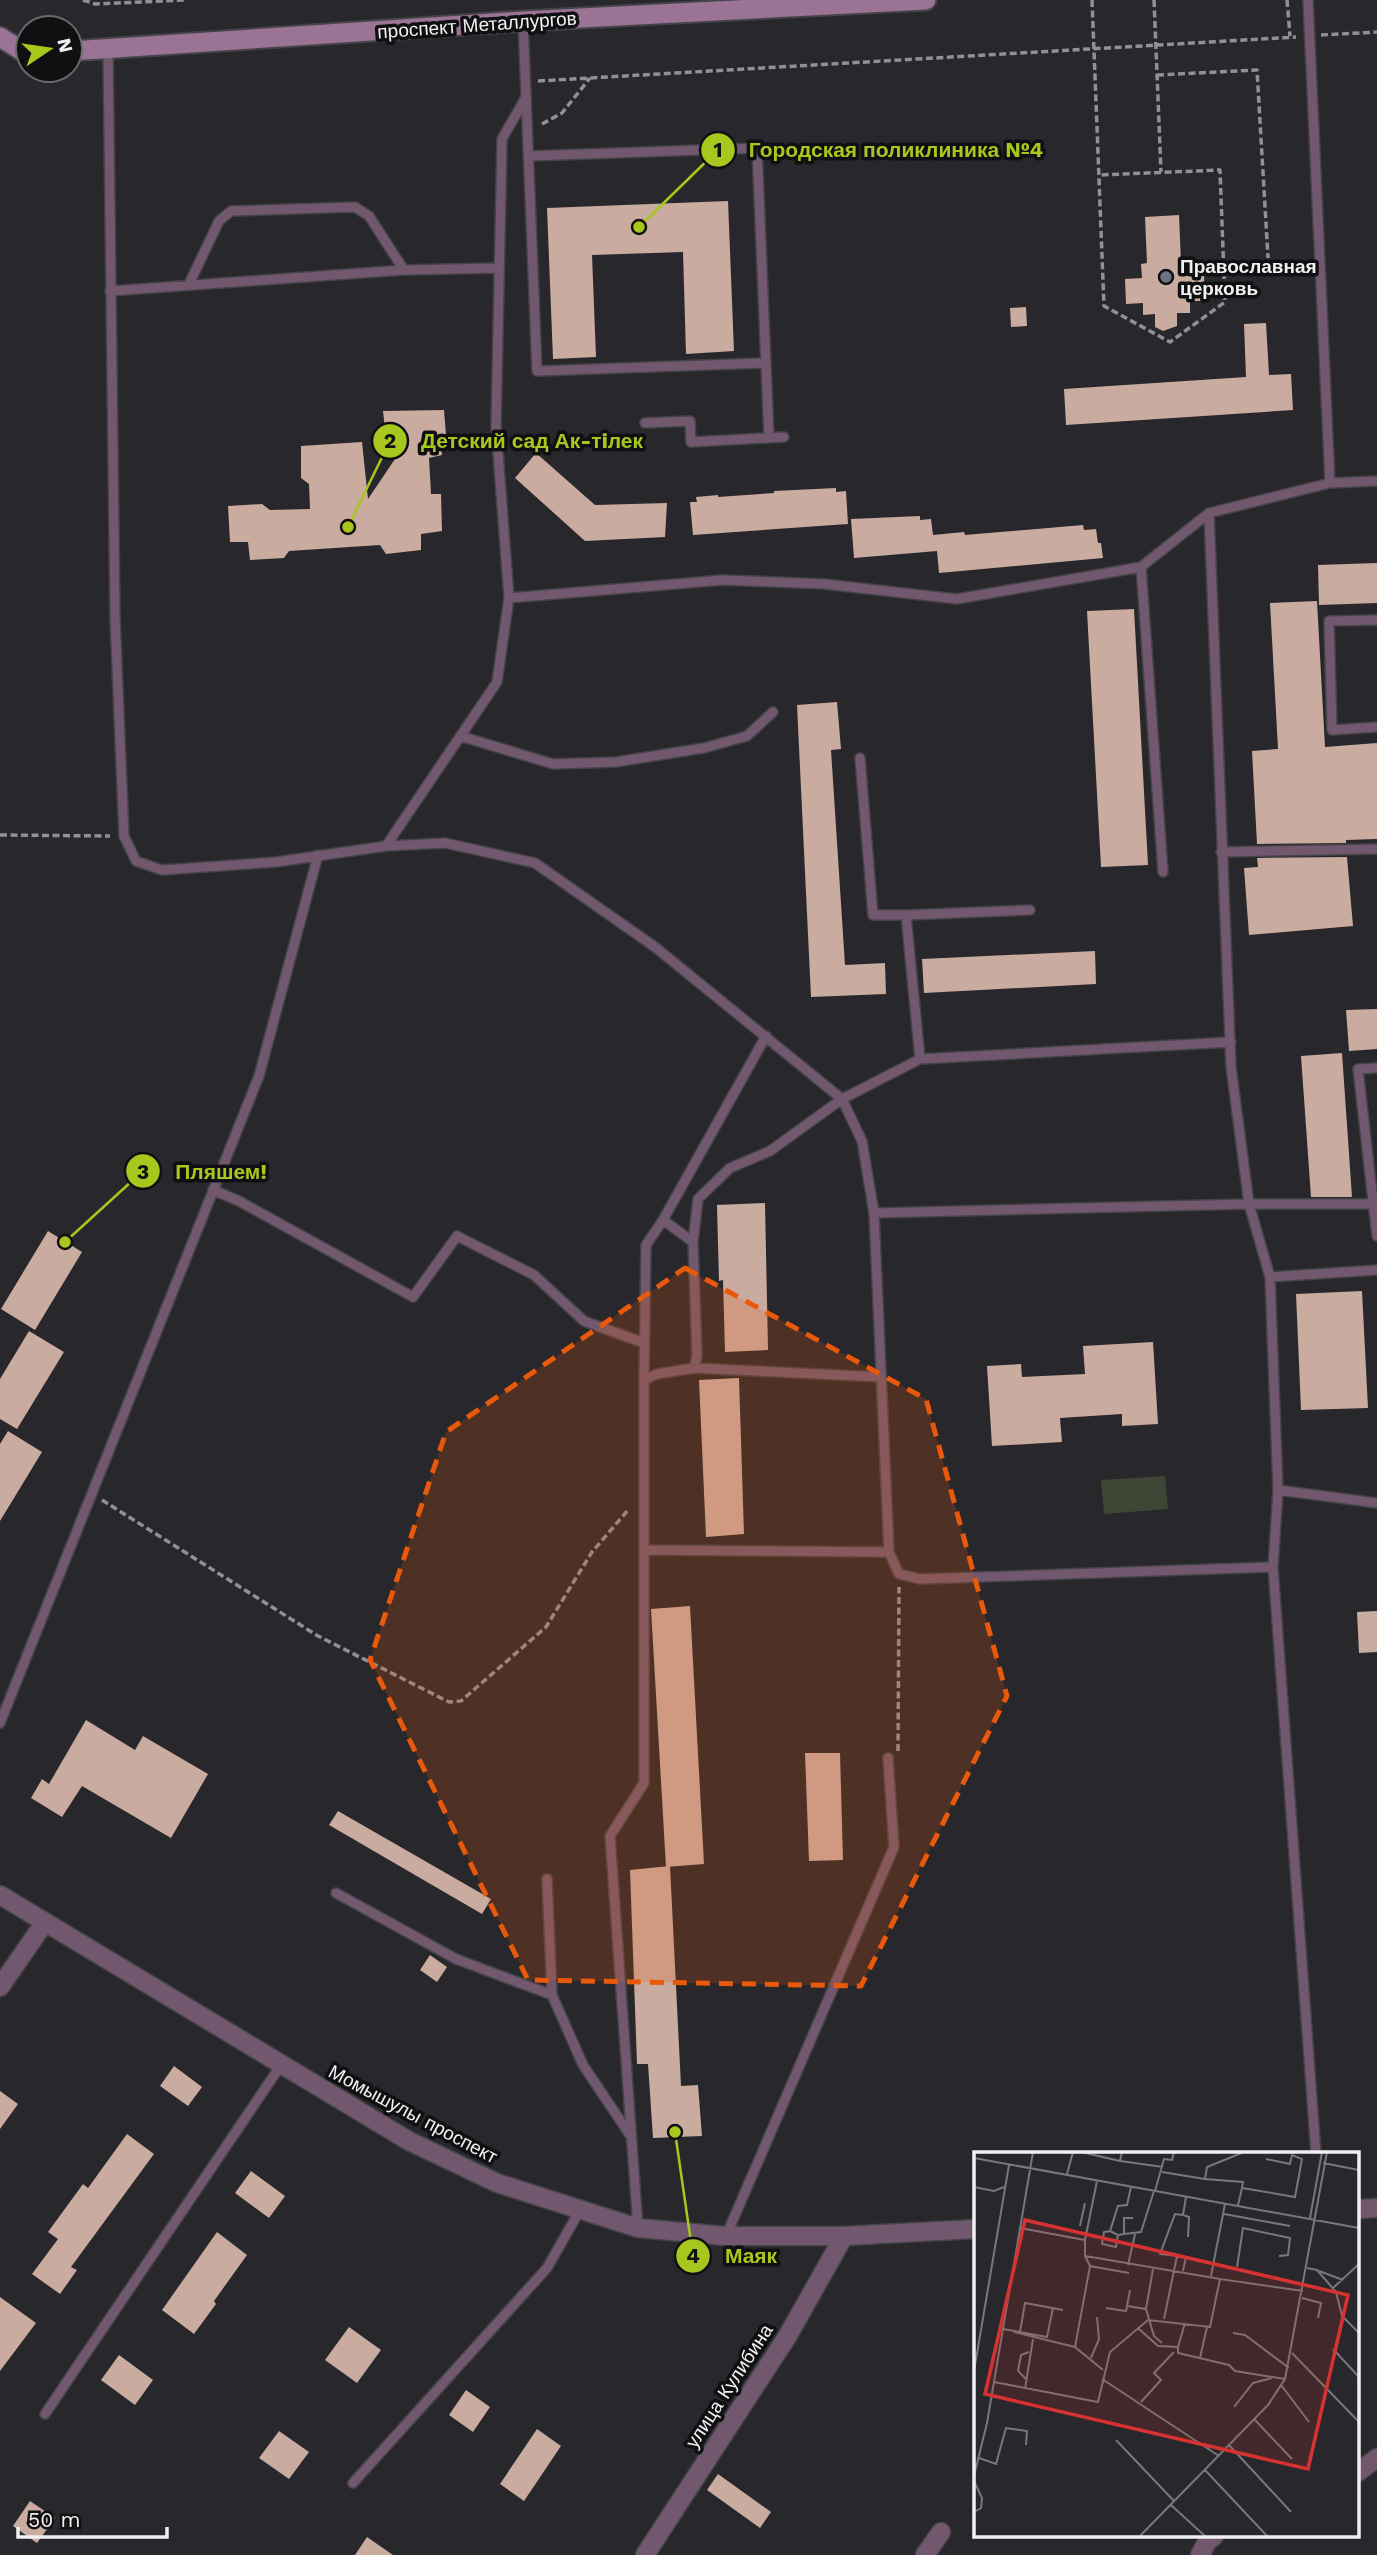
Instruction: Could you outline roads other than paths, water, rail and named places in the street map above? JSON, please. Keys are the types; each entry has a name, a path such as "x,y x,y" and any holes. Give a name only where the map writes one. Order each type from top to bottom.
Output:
{"main road":[{"name":"проспект Металлургов","path":"84,50 523,21 926,0"}],"street":[{"name":"Момышулы проспект","path":"0,1895 409,2140 496,2183 638,2228 726,2236 844,2236 974,2229"},
{"path":"0,1987 45,1922"},
{"name":"улица Кулибина","path":"645,2555 787,2337 844,2236"},
{"path":"1360,2471 1377,2458"},
{"path":"925,2555 940,2532"}],"lane":[{"path":"1307,0 1330,483"},
{"path":"523,21 537,372 765,363"},
{"path":"108,49 115,617 124,836 136,861 162,870 276,862 386,846 445,843 535,863 655,947 842,1099 862,1141 874,1213 889,1552 899,1574 920,1579 1273,1567"},
{"path":"386,846 497,682 509,598 496,426 502,139 526,98"},
{"path":"529,156 757,148 769,438"},
{"path":"189,284 219,221 231,211 355,208 369,216 404,271"},
{"path":"110,291 404,271 498,268"},
{"path":"645,423 690,421 691,442 784,437"},
{"path":"509,598 723,580 824,584 957,598 1141,567 1209,513 1330,483 1377,481"},
{"path":"1209,513 1231,1067 1249,1204 1270,1277 1278,1490 1273,1567 1316,2152"},
{"path":"1141,567 1163,872"},
{"path":"1377,620 1329,621 1332,730 1377,727"},
{"path":"460,736 553,764 616,762 704,748 747,736 773,712"},
{"path":"860,758 873,915 1030,910"},
{"path":"1221,852 1377,849"},
{"path":"0,1723 259,1076 318,855"},
{"path":"906,915 920,1059"},
{"path":"638,2228 610,1836 644,1783 643,1380 646,1245 663,1220 766,1036"},
{"path":"694,1368 698,1356 692,1242 698,1199 730,1168 770,1151 842,1099 920,1059 1231,1042"},
{"path":"1377,1068 1358,1069 1377,1236"},
{"path":"213,1190 239,1201 413,1297 457,1236 534,1275 584,1321 644,1343"},
{"path":"874,1213 1249,1204 1374,1204"},
{"path":"663,1220 692,1242"},
{"path":"1270,1277 1377,1270"},
{"path":"643,1380 657,1374 694,1368 881,1377"},
{"path":"1278,1490 1377,1503"},
{"path":"644,1550 889,1552"},
{"path":"726,2236 894,1847 888,1758"},
{"path":"547,1879 552,1996 583,2064 631,2136"},
{"path":"336,1893 456,1959 552,1996"},
{"path":"45,2414 281,2065"},
{"path":"353,2483 547,2268 580,2210"}],"place":[{"name":"Городская поликлиника №4","path":"639,227"},
{"name":"Православная церковь","path":"1166,277"},
{"name":"Детский сад Ак-тiлек","path":"348,527"},
{"name":"Пляшем!","path":"65,1242"},
{"name":"Маяк","path":"675,2132"}]}
